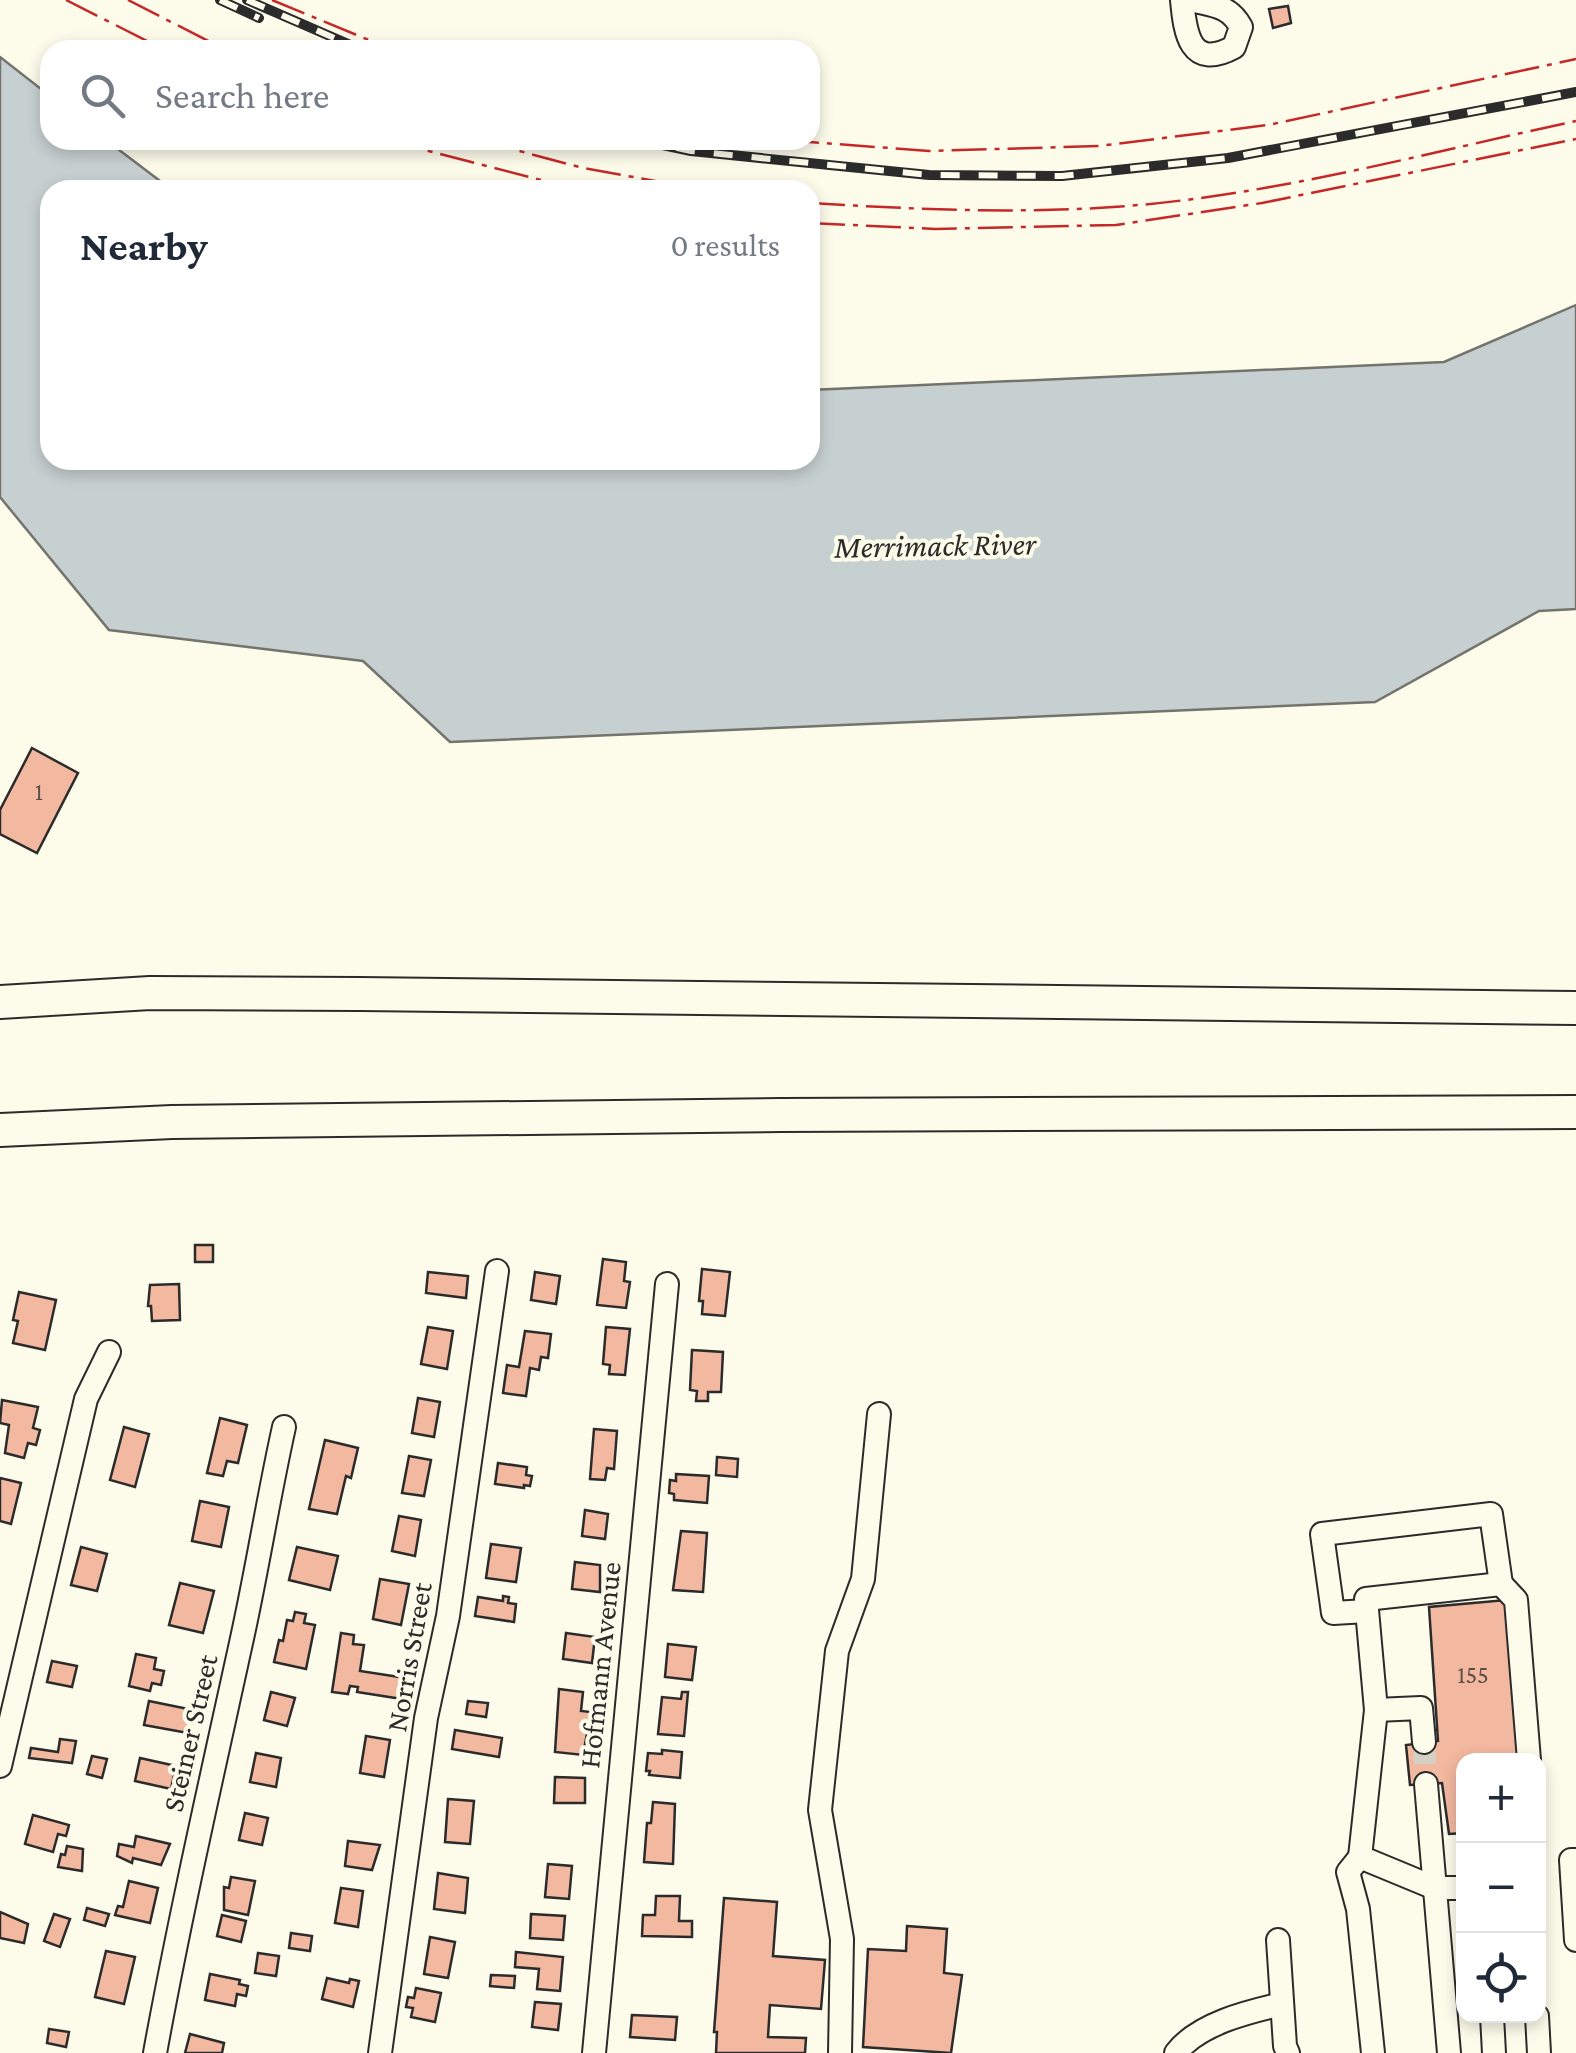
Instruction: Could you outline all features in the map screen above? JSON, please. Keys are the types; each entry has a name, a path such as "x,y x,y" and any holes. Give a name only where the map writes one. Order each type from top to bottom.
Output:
{"highway":[{"path":"0,1002 150,994 360,994 1576,1008"},
{"path":"0,1130 172,1122 781,1115 1576,1112"},
{"path":"1414,1114 1576,1127"}],"street":[{"path":"1182,0 1186,36 1192,47 1206,54 1221,54 1234,47 1240,28 1236,18 1220,6 1191,0"},
{"name":"Norris Street","path":"380,2053 426,1718 448,1616 496,1271"},
{"name":"Hofmann Avenue","path":"594,2053 667,1284"},
{"path":"0,1766 86,1399 109,1352"},
{"path":"840,2053 842,1939 820,1810 837,1651 863,1579 879,1414"},
{"name":"Steiner Street","path":"155,2053 182,1904 242,1640 284,1427"},
{"path":"1367,1611 1332,1613 1322,1534 1492,1514 1501,1584 1516,1600 1528,1753"},
{"path":"1374,2053 1358,1909 1348,1872 1360,1857 1376,1710 1366,1599 1501,1584"},
{"path":"1376,1710 1421,1708 1424,1742"},
{"path":"1426,1784 1449,2053"},
{"path":"1360,1857 1435,1888 1456,1888"},
{"path":"1576,1860 1570,1860 1576,1940"},
{"path":"1278,1940 1282,2051"},
{"path":"1176,2052 1205,2031 1240,2014 1282,2004"},
{"path":"1492,2023 1494,2053"},
{"path":"1538,2023 1539,2053"}],"water":[{"name":"Merrimack River","path":"0,57 40,88 40,150 119,150 159,180 40,180 40,470 820,470 820,390 1444,362 1576,305 1576,609 1539,611 1375,702 450,742 363,661 109,630 0,497"}],"building":[{"path":"1288,6 1291,23 1273,28 1269,9"},
{"path":"32,748 78,773 37,853 0,834 0,810"},
{"path":"195,1245 213,1245 213,1262 195,1262"},
{"path":"603,1259 626,1262 624,1281 630,1282 626,1308 597,1305"},
{"path":"702,1269 730,1272 725,1316 702,1314"},
{"path":"428,1272 468,1276 466,1298 426,1293"},
{"path":"535,1272 560,1276 556,1304 531,1300"},
{"path":"179,1284 180,1320 152,1321 148,1306 150,1285"},
{"path":"19,1292 56,1300 45,1350 13,1343"},
{"path":"428,1327 453,1331 447,1369 421,1364"},
{"path":"606,1327 630,1329 625,1375 609,1374 610,1365 603,1364"},
{"path":"525,1331 551,1334 548,1358 541,1357 539,1370 530,1368 526,1396 503,1393 507,1365 519,1367"},
{"path":"692,1350 723,1352 721,1392 708,1392 708,1401 696,1401 697,1391 690,1390"},
{"path":"418,1398 440,1402 434,1437 412,1433"},
{"path":"2,1400 38,1407 33,1428 40,1430 36,1445 28,1443 24,1458 5,1453 9,1425 0,1423"},
{"path":"220,1418 247,1425 238,1463 227,1461 223,1476 207,1473"},
{"path":"124,1427 149,1434 135,1487 110,1480"},
{"path":"594,1429 617,1431 614,1469 607,1468 605,1480 590,1479"},
{"path":"325,1440 358,1448 337,1514 309,1509"},
{"path":"409,1456 431,1460 424,1496 402,1493"},
{"path":"717,1457 738,1459 737,1477 716,1475"},
{"path":"498,1463 527,1467 526,1475 532,1476 530,1486 495,1484"},
{"path":"676,1474 709,1476 707,1503 674,1500 674,1494 669,1493 670,1480 676,1481"},
{"path":"0,1478 21,1483 11,1524 0,1521"},
{"path":"200,1501 229,1507 221,1547 192,1541"},
{"path":"585,1510 608,1514 605,1539 582,1536"},
{"path":"399,1516 421,1520 415,1556 392,1551"},
{"path":"681,1531 707,1533 703,1592 673,1590"},
{"path":"491,1544 521,1548 516,1582 486,1578"},
{"path":"81,1547 107,1554 97,1591 71,1585"},
{"path":"297,1547 338,1556 330,1590 289,1580"},
{"path":"575,1562 600,1565 600,1592 572,1589"},
{"path":"380,1579 409,1584 401,1625 373,1619"},
{"path":"180,1583 214,1591 203,1633 169,1625"},
{"path":"503,1596 509,1597 508,1603 516,1604 514,1622 475,1616 478,1597 503,1601"},
{"path":"1506,1600 1520,1753 1456,1753 1456,1834 1449,1834 1442,1783 1410,1785 1406,1745 1438,1741 1429,1607"},
{"path":"295,1612 306,1614 304,1623 315,1625 306,1669 274,1662 287,1620 293,1621"},
{"path":"341,1633 354,1635 353,1644 364,1645 360,1671 406,1678 402,1699 357,1692 358,1687 350,1686 348,1694 332,1692"},
{"path":"566,1633 595,1637 592,1663 563,1659"},
{"path":"668,1644 696,1647 692,1680 665,1677"},
{"path":"136,1654 156,1658 154,1669 164,1671 161,1685 152,1683 150,1691 129,1686"},
{"path":"52,1661 77,1666 72,1687 47,1682"},
{"path":"559,1689 583,1692 581,1711 591,1712 583,1755 555,1752"},
{"path":"271,1692 295,1698 287,1726 264,1720"},
{"path":"682,1692 688,1692 684,1736 658,1734 662,1697 681,1699"},
{"path":"149,1701 193,1710 188,1733 144,1725"},
{"path":"468,1701 488,1703 486,1717 466,1714"},
{"path":"455,1730 502,1738 499,1757 452,1749"},
{"path":"366,1736 390,1740 384,1777 360,1773"},
{"path":"60,1739 76,1741 72,1763 29,1758 31,1748 58,1752"},
{"path":"662,1750 682,1752 680,1778 649,1775 650,1771 646,1771 648,1753 662,1754"},
{"path":"256,1753 281,1758 276,1787 250,1782"},
{"path":"92,1756 107,1759 102,1778 87,1774"},
{"path":"140,1758 176,1766 171,1789 135,1781"},
{"path":"555,1777 585,1778 585,1803 554,1803"},
{"path":"448,1799 474,1801 470,1844 445,1842"},
{"path":"653,1802 675,1804 673,1864 644,1862"},
{"path":"245,1813 268,1818 262,1845 239,1840"},
{"path":"33,1815 69,1825 66,1836 58,1834 53,1852 25,1844"},
{"path":"136,1836 170,1844 161,1865 133,1858 132,1863 117,1856 119,1844 134,1847"},
{"path":"348,1841 380,1845 372,1870 345,1866"},
{"path":"67,1846 83,1849 82,1871 58,1867"},
{"path":"548,1864 572,1866 569,1899 545,1897"},
{"path":"438,1873 468,1878 465,1913 434,1909"},
{"path":"231,1877 255,1881 248,1915 224,1910 224,1887 229,1888"},
{"path":"129,1881 158,1888 150,1923 115,1915 118,1906 123,1907"},
{"path":"341,1888 363,1891 358,1927 335,1923"},
{"path":"656,1896 680,1896 679,1921 692,1921 692,1937 642,1936 643,1915 655,1915"},
{"path":"724,1898 777,1902 773,1956 825,1960 821,2009 770,2005 768,2037 806,2038 805,2053 716,2053 714,2032"},
{"path":"87,1908 109,1914 105,1926 84,1920"},
{"path":"0,1912 28,1924 24,1943 0,1938"},
{"path":"54,1914 70,1919 60,1947 44,1941"},
{"path":"531,1914 565,1916 563,1940 530,1938"},
{"path":"222,1915 246,1921 241,1942 217,1936"},
{"path":"907,1926 947,1929 944,1973 962,1975 951,2053 863,2047 868,1949 906,1951"},
{"path":"291,1933 312,1936 310,1951 289,1948"},
{"path":"430,1937 455,1942 448,1978 424,1974"},
{"path":"106,1951 135,1957 124,2004 95,1997"},
{"path":"516,1952 563,1957 560,1991 537,1989 539,1969 515,1967"},
{"path":"258,1953 279,1956 276,1976 255,1973"},
{"path":"210,1974 240,1980 239,1984 248,1986 246,1996 237,1994 235,2006 205,2000"},
{"path":"491,1975 515,1976 514,1988 490,1986"},
{"path":"327,1978 359,1981 353,2007 322,1999"},
{"path":"416,1988 441,1993 435,2022 411,2017 413,2008 406,2007"},
{"path":"535,2002 561,2004 558,2030 532,2027"},
{"path":"632,2015 677,2017 675,2040 630,2037"},
{"path":"49,2029 69,2032 66,2047 47,2043"},
{"path":"190,2034 224,2043 222,2053 185,2053"}],"tunnel":[{"path":"1424,1742 1426,1784"}],"railway":[{"path":"220,0 259,18"},
{"path":"247,0 339,40"},
{"path":"686,150 929,175 1062,176 1228,158 1576,92"}],"power":[{"path":"66,0 145,40"},
{"path":"128,0 206,40"},
{"path":"272,0 369,40"},
{"path":"820,143 929,151 1099,146 1268,125 1576,59"},
{"path":"820,204 999,210 1171,202 1288,184 1576,121"},
{"path":"820,223 935,229 1116,225 1262,203 1576,139"},
{"path":"425,150 541,180"},
{"path":"516,150 650,180"}]}
